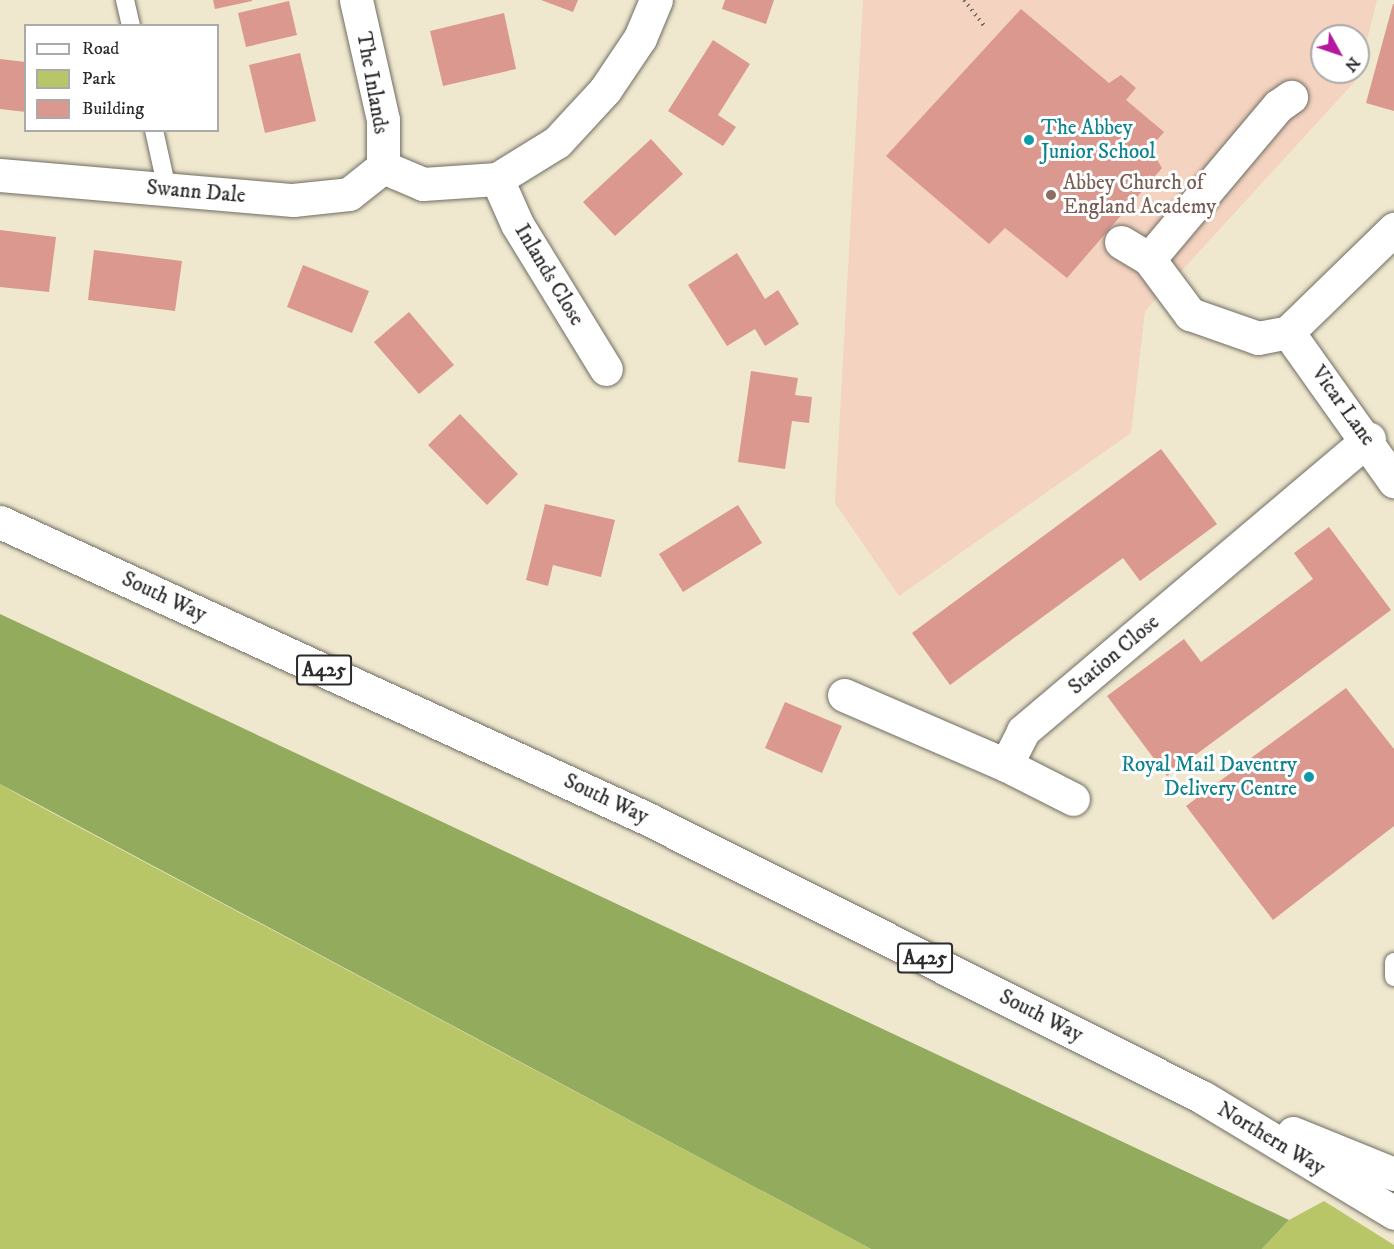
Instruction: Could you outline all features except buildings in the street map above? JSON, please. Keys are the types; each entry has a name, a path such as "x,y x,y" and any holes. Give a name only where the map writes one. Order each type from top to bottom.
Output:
{"street":[{"name":"The Inlands","path":"356,0 383,120 383,167"},
{"path":"383,167 423,184 498,179 557,142 605,90 657,0"},
{"path":"1149,259 1278,106 1291,97"},
{"name":"Swann Dale","path":"0,175 293,200 349,194 383,167"},
{"name":"Inlands Close","path":"498,179 517,224 606,369"},
{"path":"1121,242 1149,259 1190,314 1258,338 1288,332 1394,229"},
{"name":"Vicar Lane","path":"1288,332 1369,439 1394,482"},
{"name":"Station Close","path":"1006,765 1023,731 1369,439"},
{"name":"South Way","path":"0,522 648,819 1202,1097"},
{"path":"844,695 1006,765 1073,799"},
{"name":"Northern Way","path":"1202,1097 1394,1174"},
{"name":"Northern Way","path":"1202,1097 1394,1213"}],"lane":[{"path":"125,0 131,24"},
{"path":"154,132 167,189"}],"path":[{"path":"964,0 985,27"}],"shaded area":[{"name":"Abbey Church of England Academy","path":"863,0 1377,0 1370,28 1370,24 1310,24 1310,84 1352,84 1145,311 1131,433 899,596 835,503"}],"green space":[{"path":"0,614 1289,1220 1262,1249 871,1249 0,784"},
{"path":"0,784 30,801 871,1249 0,1249"},
{"path":"1324,1201 1394,1245 1394,1249 1262,1249 1289,1220"}],"place":[{"name":"The Abbey Junior School","path":"1029,140"},
{"name":"Abbey Church of England Academy","path":"1051,195"},
{"name":"Royal Mail Daventry Delivery Centre","path":"1309,777"}]}
